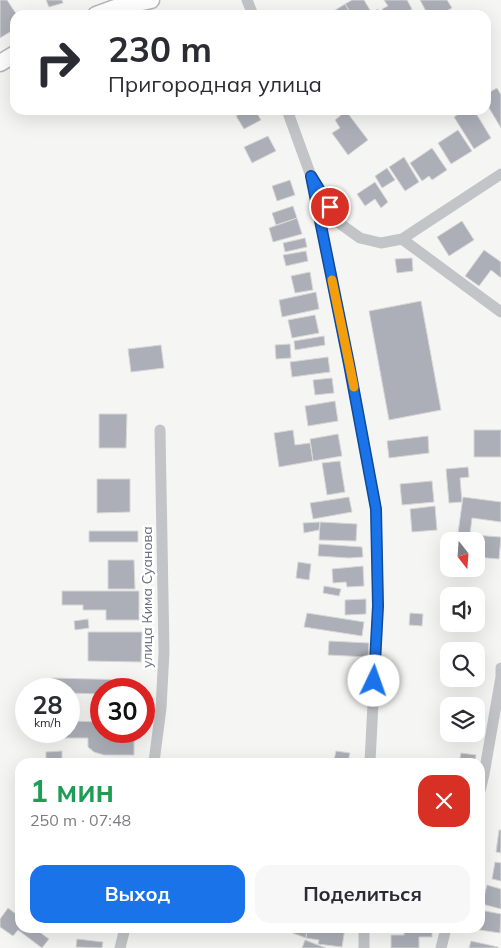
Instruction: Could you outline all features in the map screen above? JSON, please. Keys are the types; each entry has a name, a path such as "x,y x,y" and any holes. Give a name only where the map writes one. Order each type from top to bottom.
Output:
{"street":[{"path":"110,10 151,0"},
{"path":"289,115 311,176 376,509 378,606 370,758"},
{"path":"311,176 339,223 360,238 381,243 402,239 501,174"},
{"path":"402,239 501,312"},
{"name":"улица Кима Суанова","path":"155,758 161,708 164,652 160,430"},
{"path":"485,768 501,668"},
{"path":"120,948 124,933"},
{"path":"364,933 364,948"},
{"path":"441,948 445,933"}],"building":[{"path":"0,0 7,0 14,10 10,10 10,32 0,38"},
{"path":"46,0 62,0 63,3 49,7"},
{"path":"352,0 364,0 370,10 349,10 345,4"},
{"path":"384,0 407,0 412,9 382,10 388,6"},
{"path":"420,0 447,0 452,8 448,10 425,10"},
{"path":"345,4 349,10 335,10"},
{"path":"497,88 501,95 501,128 491,111 491,91"},
{"path":"258,115 261,120 244,129 236,116"},
{"path":"341,115 349,115 368,140 348,155 332,133 340,128 335,120"},
{"path":"457,115 477,115 491,138 474,149 454,117"},
{"path":"458,130 472,151 451,164 438,143"},
{"path":"268,136 276,151 252,163 244,147"},
{"path":"432,148 447,170 432,180 429,176 422,181 410,163"},
{"path":"404,157 419,182 405,191 389,167"},
{"path":"387,168 395,180 382,188 375,176"},
{"path":"290,180 295,195 277,201 272,186"},
{"path":"375,182 388,202 381,208 375,199 365,206 357,194"},
{"path":"293,206 297,218 276,225 272,213"},
{"path":"297,218 302,234 273,242 269,228"},
{"path":"462,221 474,240 449,256 437,237"},
{"path":"305,238 307,247 285,252 283,243"},
{"path":"484,250 501,262 501,278 491,270 479,286 465,276"},
{"path":"306,251 308,261 286,266 283,255"},
{"path":"412,258 413,271 397,273 395,259"},
{"path":"310,272 313,290 295,293 291,276"},
{"path":"316,292 319,309 282,317 279,300"},
{"path":"421,301 441,410 389,420 369,311"},
{"path":"315,315 319,333 292,338 288,320"},
{"path":"324,336 325,345 295,350 294,341"},
{"path":"290,344 291,358 276,359 275,345"},
{"path":"161,345 164,368 131,372 128,349"},
{"path":"328,357 330,372 292,377 290,362"},
{"path":"332,378 334,393 315,395 313,380"},
{"path":"335,401 338,421 308,426 305,406"},
{"path":"99,414 127,414 126,448 99,448"},
{"path":"293,430 295,445 310,443 313,461 279,467 274,433"},
{"path":"474,430 501,430 501,457 474,457"},
{"path":"338,434 342,456 313,461 310,439"},
{"path":"428,436 429,453 389,458 387,441"},
{"path":"340,461 345,492 327,495 322,463"},
{"path":"468,467 469,477 460,478 462,502 449,503 446,469"},
{"path":"97,479 130,479 130,512 97,513"},
{"path":"432,481 434,502 402,505 400,484"},
{"path":"349,497 352,512 313,519 310,503"},
{"path":"463,497 501,502 501,522 472,518 470,532 458,532"},
{"path":"435,506 437,530 412,532 410,509"},
{"path":"320,522 357,524 356,541 319,540"},
{"path":"320,522 319,530 304,533 303,523"},
{"path":"89,531 138,531 138,542 89,542"},
{"path":"485,536 501,537 499,559 485,558"},
{"path":"319,544 362,547 363,557 318,556"},
{"path":"108,560 134,560 135,589 108,589"},
{"path":"298,562 311,564 309,580 296,578"},
{"path":"363,566 364,586 347,587 346,582 333,583 332,569"},
{"path":"324,586 341,589 339,596 323,593"},
{"path":"62,591 139,591 139,620 106,620 106,610 83,610 83,605 62,605"},
{"path":"366,599 366,614 345,615 345,600"},
{"path":"307,613 364,622 362,636 304,627"},
{"path":"410,613 423,614 422,626 409,625"},
{"path":"88,619 89,628 75,630 74,621"},
{"path":"88,632 142,632 141,662 88,661"},
{"path":"329,641 369,643 368,657 328,655"},
{"path":"80,679 90,679 90,694 80,693"},
{"path":"80,721 90,722 90,743 134,743 134,755 104,755 94,752 88,747 88,738 80,738"},
{"path":"62,751 62,758 46,758 46,752"},
{"path":"336,751 350,753 349,758 334,758"},
{"path":"461,753 476,755 476,758 460,758"},
{"path":"499,830 501,830 501,853 496,852"},
{"path":"495,862 501,863 501,881 492,879"},
{"path":"487,885 501,889 501,909 485,905"},
{"path":"8,908 15,913 16,933 13,936 0,927 0,919"},
{"path":"485,911 501,914 500,933 485,931"},
{"path":"22,933 41,933 49,939 42,948"},
{"path":"292,933 306,933 306,938"},
{"path":"306,933 344,933 342,947 318,944 319,940 306,938"},
{"path":"404,933 432,933 432,937 419,937 419,948 391,948 391,935 404,935"},
{"path":"77,939 103,942 102,948 76,947"},
{"path":"305,940 326,948 302,948"},
{"path":"471,941 498,947 498,948 469,948"}],"slow traffic":[{"path":"332,280 354,387"}],"route":[{"path":"330,207 311,176 376,509 378,606 374,681"}]}
